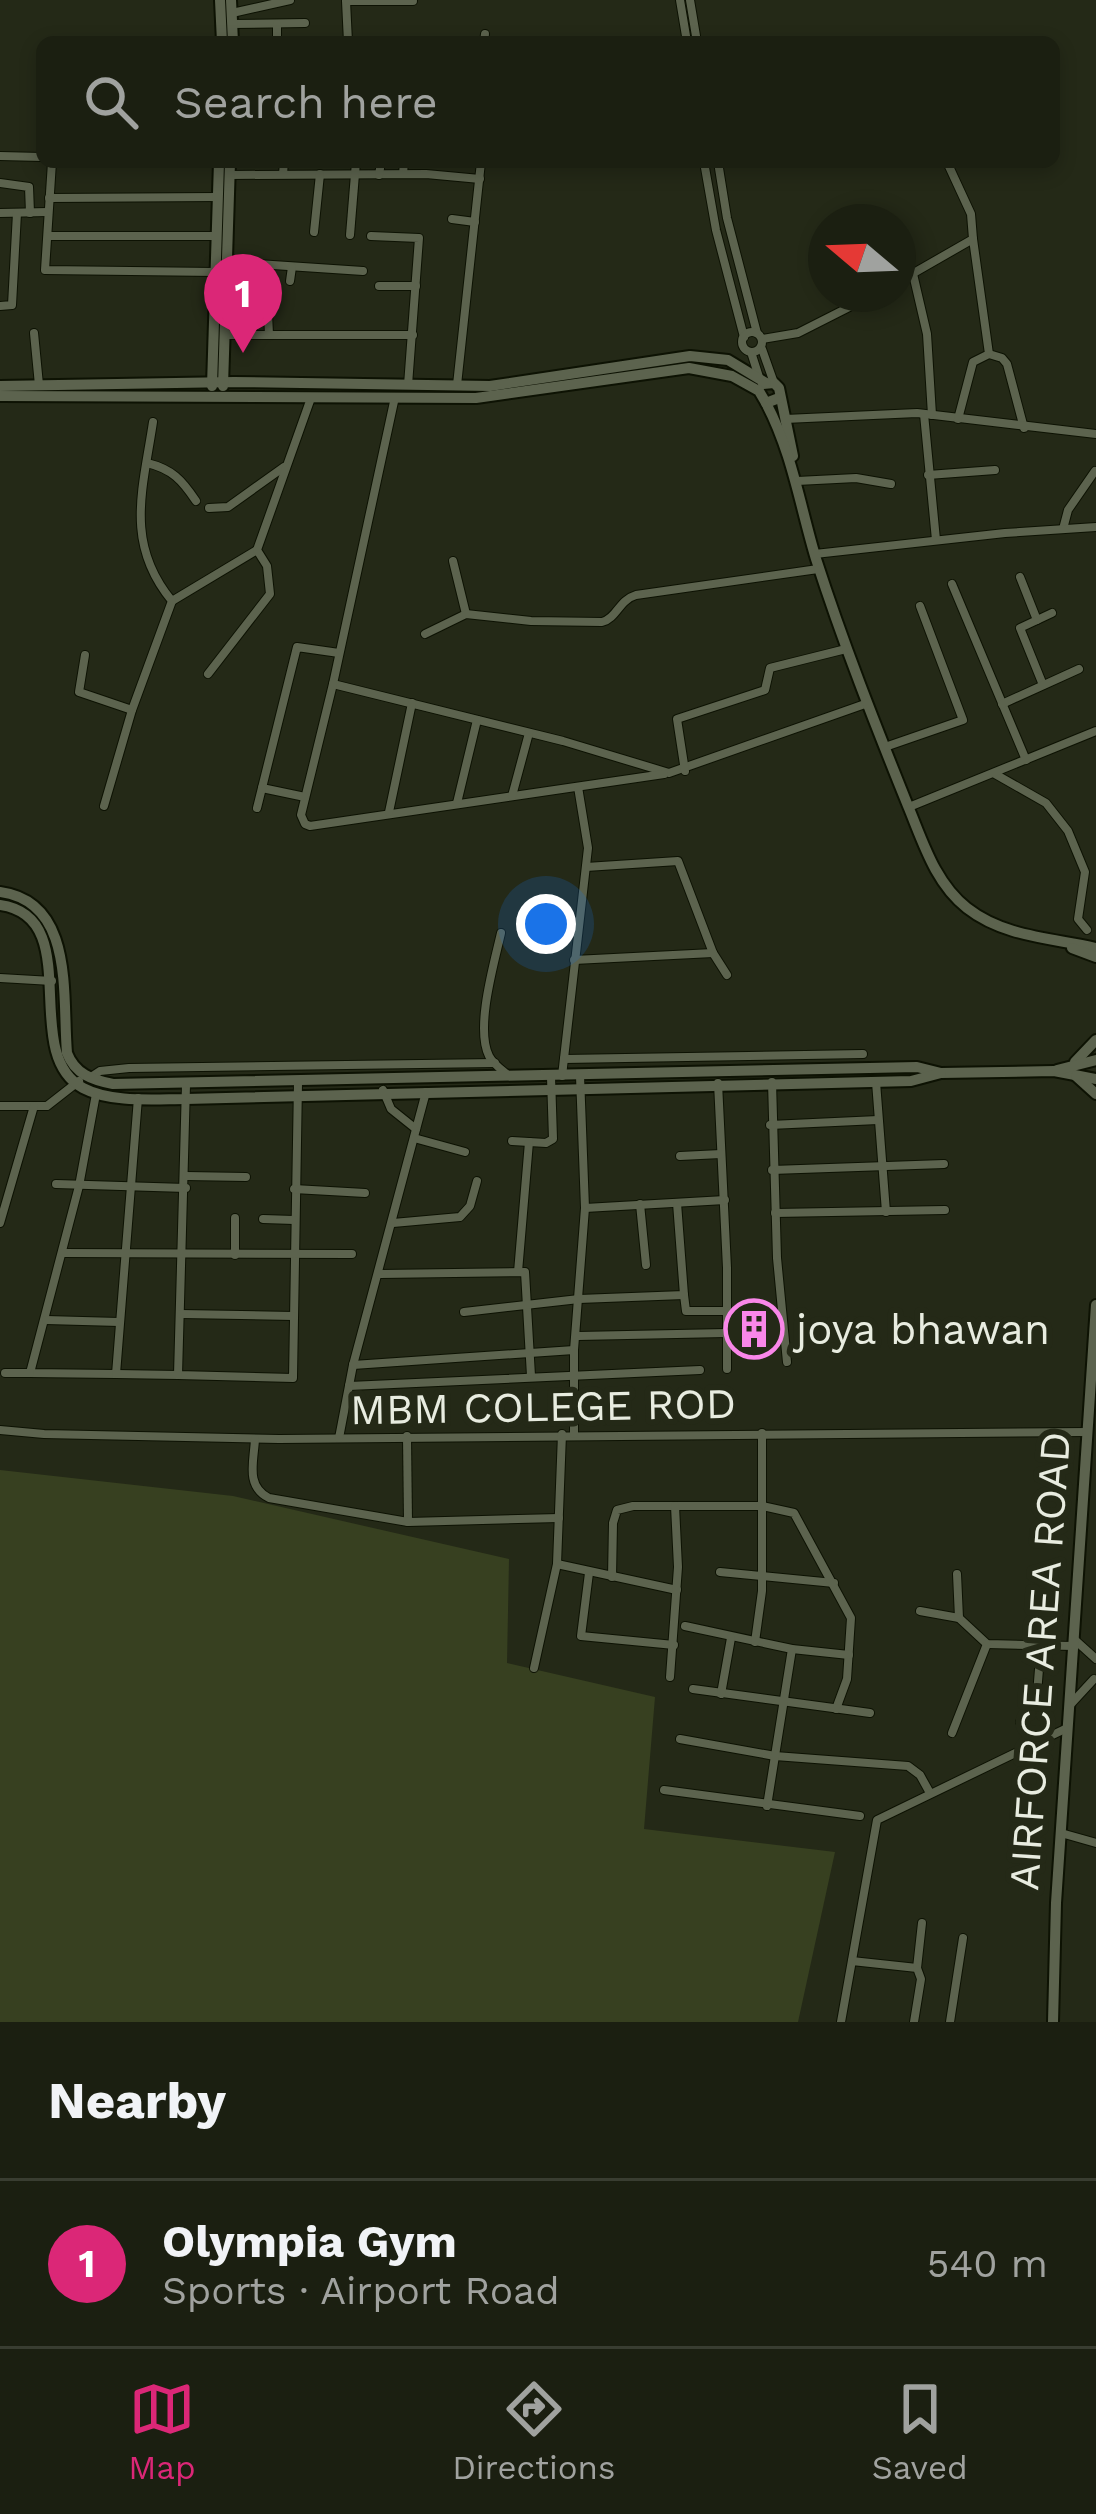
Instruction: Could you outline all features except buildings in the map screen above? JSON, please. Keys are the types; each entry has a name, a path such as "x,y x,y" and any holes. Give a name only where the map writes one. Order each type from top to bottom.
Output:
{"street":[{"path":"220,0 222,36"},
{"path":"232,13 290,0"},
{"path":"680,0 686,36"},
{"path":"690,0 696,36"},
{"path":"348,36 346,1 413,2"},
{"path":"232,13 277,24 305,23"},
{"path":"277,24 277,36"},
{"path":"0,156 36,158"},
{"path":"52,168 45,270 216,272"},
{"path":"217,389 219,168"},
{"path":"284,168 284,174"},
{"path":"350,235 356,168"},
{"path":"380,168 380,175"},
{"path":"404,168 404,174"},
{"path":"457,386 481,168"},
{"path":"705,168 745,349 798,333 839,312"},
{"path":"719,168 767,389 796,476"},
{"path":"950,168 971,214 988,354"},
{"path":"217,389 225,335 230,169 480,179"},
{"path":"314,232 320,174"},
{"path":"0,183 29,187 30,213"},
{"path":"49,198 218,197"},
{"path":"0,213 48,212"},
{"path":"0,305 12,305 17,213"},
{"path":"452,219 475,222"},
{"path":"48,236 217,236"},
{"path":"371,236 419,238 408,387"},
{"path":"916,272 973,239"},
{"path":"227,262 363,272"},
{"path":"290,281 292,267"},
{"path":"379,286 416,286"},
{"path":"916,287 927,334 928,476 936,540"},
{"path":"268,314 269,335"},
{"path":"34,333 39,386"},
{"path":"225,335 412,335"},
{"path":"744,337 758,343"},
{"path":"758,343 767,389 785,418 815,554 846,650 926,850 952,895 991,922 1096,957"},
{"path":"958,419 973,362 988,354 1007,364 1024,428"},
{"path":"0,396 490,386 690,356 728,360 767,389"},
{"path":"0,386 476,398 689,368 716,370 767,389"},
{"path":"104,806 132,710 172,601 256,550 312,397"},
{"path":"395,397 305,797 302,820 310,826 685,771 865,704"},
{"path":"785,418 928,415 1096,434"},
{"path":"153,422 138,525 149,566 172,601"},
{"path":"147,464 167,468 196,501"},
{"path":"208,508 228,507 288,465"},
{"path":"928,476 995,470"},
{"path":"1063,530 1068,510 1095,471"},
{"path":"796,476 891,484"},
{"path":"815,554 1096,527"},
{"path":"208,674 270,594 267,566 256,550"},
{"path":"453,561 466,614"},
{"path":"425,634 466,614 531,622 602,622 613,617 621,602 636,595 820,569"},
{"path":"1020,577 1037,620"},
{"path":"952,584 1026,760"},
{"path":"884,748 963,720 920,606"},
{"path":"1043,686 1020,628 1052,614"},
{"path":"257,808 297,647 340,653"},
{"path":"685,771 677,719 764,690 770,668 846,650"},
{"path":"86,655 79,692 132,710"},
{"path":"1002,704 1079,669"},
{"path":"333,684 669,773"},
{"path":"389,812 412,704"},
{"path":"457,803 477,720"},
{"path":"908,807 1096,731"},
{"path":"512,796 530,733"},
{"path":"995,774 1046,803 1067,831 1084,872 1078,919 1087,930"},
{"path":"512,1141 546,1144 553,1139 555,1081 564,1059 588,848 578,787"},
{"path":"262,788 305,797"},
{"path":"586,867 677,862 727,975"},
{"path":"0,892 32,901 43,910 58,945 55,981"},
{"path":"0,904 33,918 55,981 67,1053 96,1094 186,1099 510,1078 581,1082 771,1070 1054,1071 1074,1070 1096,1060"},
{"path":"501,933 486,1012 486,1046 510,1078"},
{"path":"1064,944 1096,948"},
{"path":"574,960 713,952"},
{"path":"0,978 55,981"},
{"path":"1074,1070 1096,1040"},
{"path":"564,1059 863,1054"},
{"path":"720,1058 715,1076 725,1200 727,1370"},
{"path":"0,1106 56,1102 83,1080 113,1069 495,1064"},
{"path":"220,1084 221,1068"},
{"path":"771,1070 772,1171 787,1362"},
{"path":"1074,1070 1096,1078"},
{"path":"1074,1070 1096,1094"},
{"path":"581,1082 715,1076 772,1084 911,1082 941,1073"},
{"path":"83,1080 130,1086 220,1084 298,1089"},
{"path":"383,1087 426,1092 555,1081"},
{"path":"574,1434 574,1350 585,1208 581,1082"},
{"path":"875,1082 886,1212"},
{"path":"178,1375 186,1085"},
{"path":"383,1087 391,1109 415,1133 465,1152"},
{"path":"4,1373 293,1378 298,1089"},
{"path":"339,1438 353,1366 426,1092"},
{"path":"30,1373 79,1186 96,1094"},
{"path":"116,1374 138,1098"},
{"path":"0,1223 34,1106"},
{"path":"770,1125 878,1120"},
{"path":"518,1273 529,1142"},
{"path":"680,1156 721,1154"},
{"path":"772,1171 944,1164"},
{"path":"186,1176 246,1177"},
{"path":"393,1223 453,1220 470,1206 477,1181"},
{"path":"56,1184 186,1188"},
{"path":"293,1189 365,1193"},
{"path":"585,1208 725,1200"},
{"path":"677,1203 686,1311 727,1311"},
{"path":"640,1204 646,1265"},
{"path":"775,1213 945,1210"},
{"path":"235,1218 235,1256"},
{"path":"262,1219 293,1220"},
{"path":"62,1253 352,1254"},
{"path":"380,1274 525,1272 531,1376"},
{"path":"464,1312 579,1299 684,1295"},
{"name":"AIRFORCE AREA ROAD","path":"1053,2022 1060,1833 1096,1305"},
{"path":"181,1314 293,1316"},
{"path":"46,1320 119,1322"},
{"path":"578,1336 726,1333"},
{"path":"353,1366 574,1350"},
{"path":"349,1386 700,1370"},
{"name":"MBM COLEGE ROD","path":"0,1430 255,1438 1088,1432"},
{"path":"755,1642 762,1578 762,1433"},
{"path":"534,1668 557,1564 562,1434"},
{"path":"407,1436 408,1522"},
{"path":"255,1438 252,1483 258,1492 313,1508 408,1522 560,1518"},
{"path":"670,1676 677,1590 676,1506"},
{"path":"612,1577 617,1510 762,1506 794,1513 851,1618 847,1679 836,1709"},
{"path":"557,1564 677,1590"},
{"path":"720,1572 834,1582"},
{"path":"590,1573 581,1636 674,1645"},
{"path":"957,1574 959,1618"},
{"path":"920,1611 959,1618 987,1644 1074,1642 1096,1659"},
{"path":"685,1626 792,1649 849,1655"},
{"path":"722,1694 731,1638"},
{"path":"952,1733 987,1644"},
{"path":"1020,1722 1037,1694 1041,1644"},
{"path":"767,1807 792,1649"},
{"path":"1070,1675 1095,1679"},
{"path":"1069,1706 1095,1679"},
{"path":"693,1689 870,1713"},
{"path":"842,2022 877,1820 1068,1728"},
{"path":"680,1738 775,1756 908,1766 930,1792"},
{"path":"664,1790 860,1816"},
{"path":"1060,1833 1096,1843"},
{"path":"914,2022 922,1923"},
{"path":"950,2022 963,1939"},
{"path":"852,1961 917,1968"}],"green space":[{"path":"0,1470 233,1496 509,1559 507,1663 655,1697 644,1829 835,1852 798,2022 0,2022"}],"place":[{"name":"Olympia Gym","path":"243,353"},
{"name":"joya bhawan","path":"754,1329"}]}
